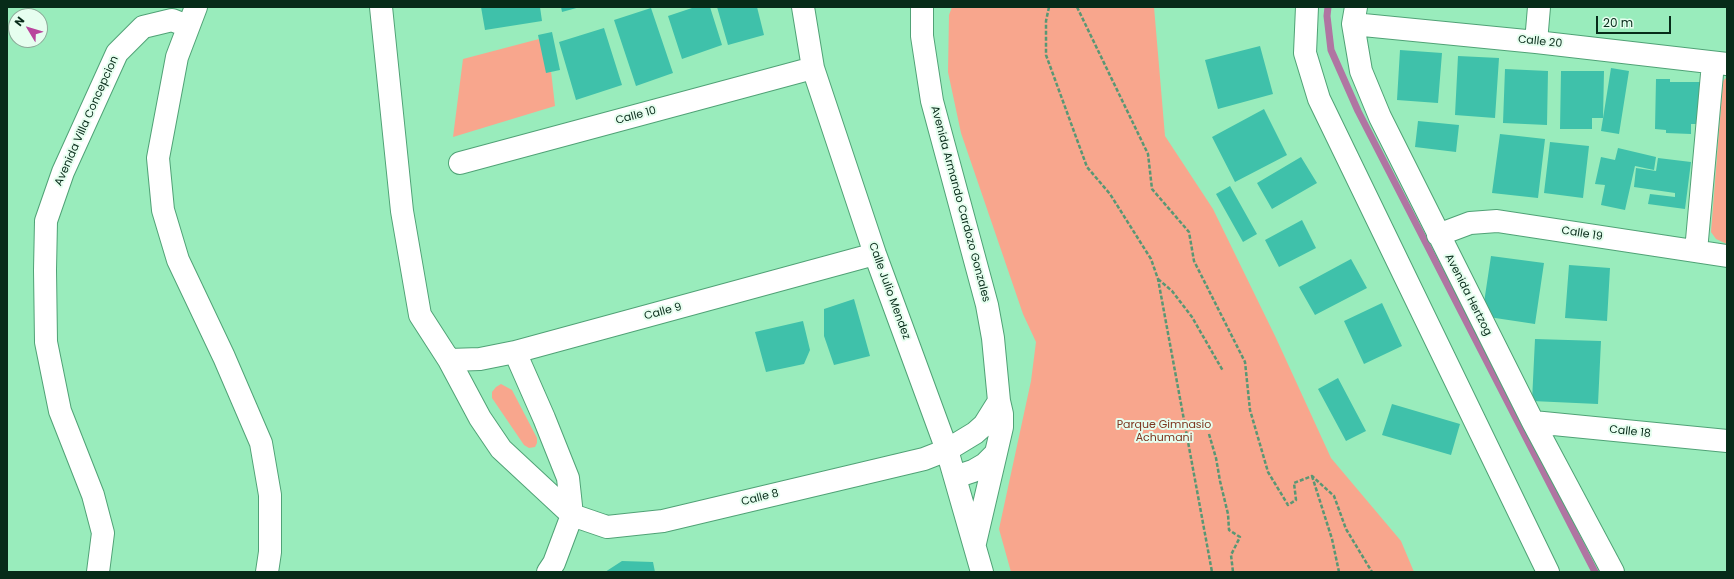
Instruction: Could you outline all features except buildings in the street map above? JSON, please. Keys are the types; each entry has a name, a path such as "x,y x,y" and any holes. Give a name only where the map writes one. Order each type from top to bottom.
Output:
{"street":[{"path":"381,7 402,211 420,315 448,360 480,418 501,449 572,515"},
{"name":"Calle Julio Mendez","path":"803,7 813,68 875,254 947,450 982,572"},
{"name":"Avenida Armando Cardozo Gonzales","path":"922,7 922,36 932,101 987,305 993,338 1002,426 975,544"},
{"path":"1307,7 1305,53 1319,99 1548,572"},
{"path":"1536,42 1539,7"},
{"path":"192,16 176,58 158,158 163,210 178,260 224,357 261,443 270,495 270,552 267,572"},
{"name":"Avenida Villa Concepcion","path":"98,572 103,533 93,495 60,411 46,342 46,221 63,172 117,53 143,27 192,16"},
{"name":"Calle 20","path":"1354,16 1536,42 1720,63"},
{"name":"Avenida Hertzog","path":"1354,16 1361,71 1377,110 1438,235 1533,422 1613,572"},
{"path":"1696,251 1720,63"},
{"name":"Calle 10","path":"460,163 813,68"},
{"name":"Calle 19","path":"1438,235 1470,223 1497,221 1727,256"},
{"name":"Calle 9","path":"448,360 480,359 515,352 875,254"},
{"path":"515,352 568,478 572,515 554,563 548,572"},
{"path":"947,450 975,433 984,425 999,401"},
{"name":"Calle 18","path":"1533,422 1727,441"},
{"name":"Calle 8","path":"572,515 607,527 663,521 924,459 947,450"},
{"path":"954,477 973,471 985,464 996,453"}],"path":[{"path":"1049,7 1046,21 1046,55 1087,167 1110,194 1151,259 1158,279 1212,572"},
{"path":"1077,7 1094,45 1148,154 1152,189 1190,232 1194,261 1245,362 1250,410 1256,435 1268,472 1288,505 1296,500 1294,483 1312,476"},
{"path":"1158,279 1172,292 1192,317 1223,372"},
{"path":"1209,434 1216,458 1228,514 1229,530 1240,537 1231,555 1233,572"},
{"path":"1312,476 1332,539 1339,572"},
{"path":"1312,476 1334,496 1346,529 1372,572"}],"green space":[{"name":"Parque Gimnasio Achumani","path":"952,7 1154,7 1165,136 1213,209 1276,338 1331,458 1401,541 1414,572 1011,572 999,529 1031,381 1036,342 1023,314 961,133 948,72 949,15"},
{"path":"539,39 551,71 555,106 453,137 463,59"},
{"path":"1727,77 1727,244 1716,239 1711,232 1723,81"},
{"path":"501,384 512,390 537,438 535,447 529,448 524,445 492,398 492,392"}],"waterway":[{"path":"1328,7 1327,16 1331,50 1358,111 1595,572"}]}
